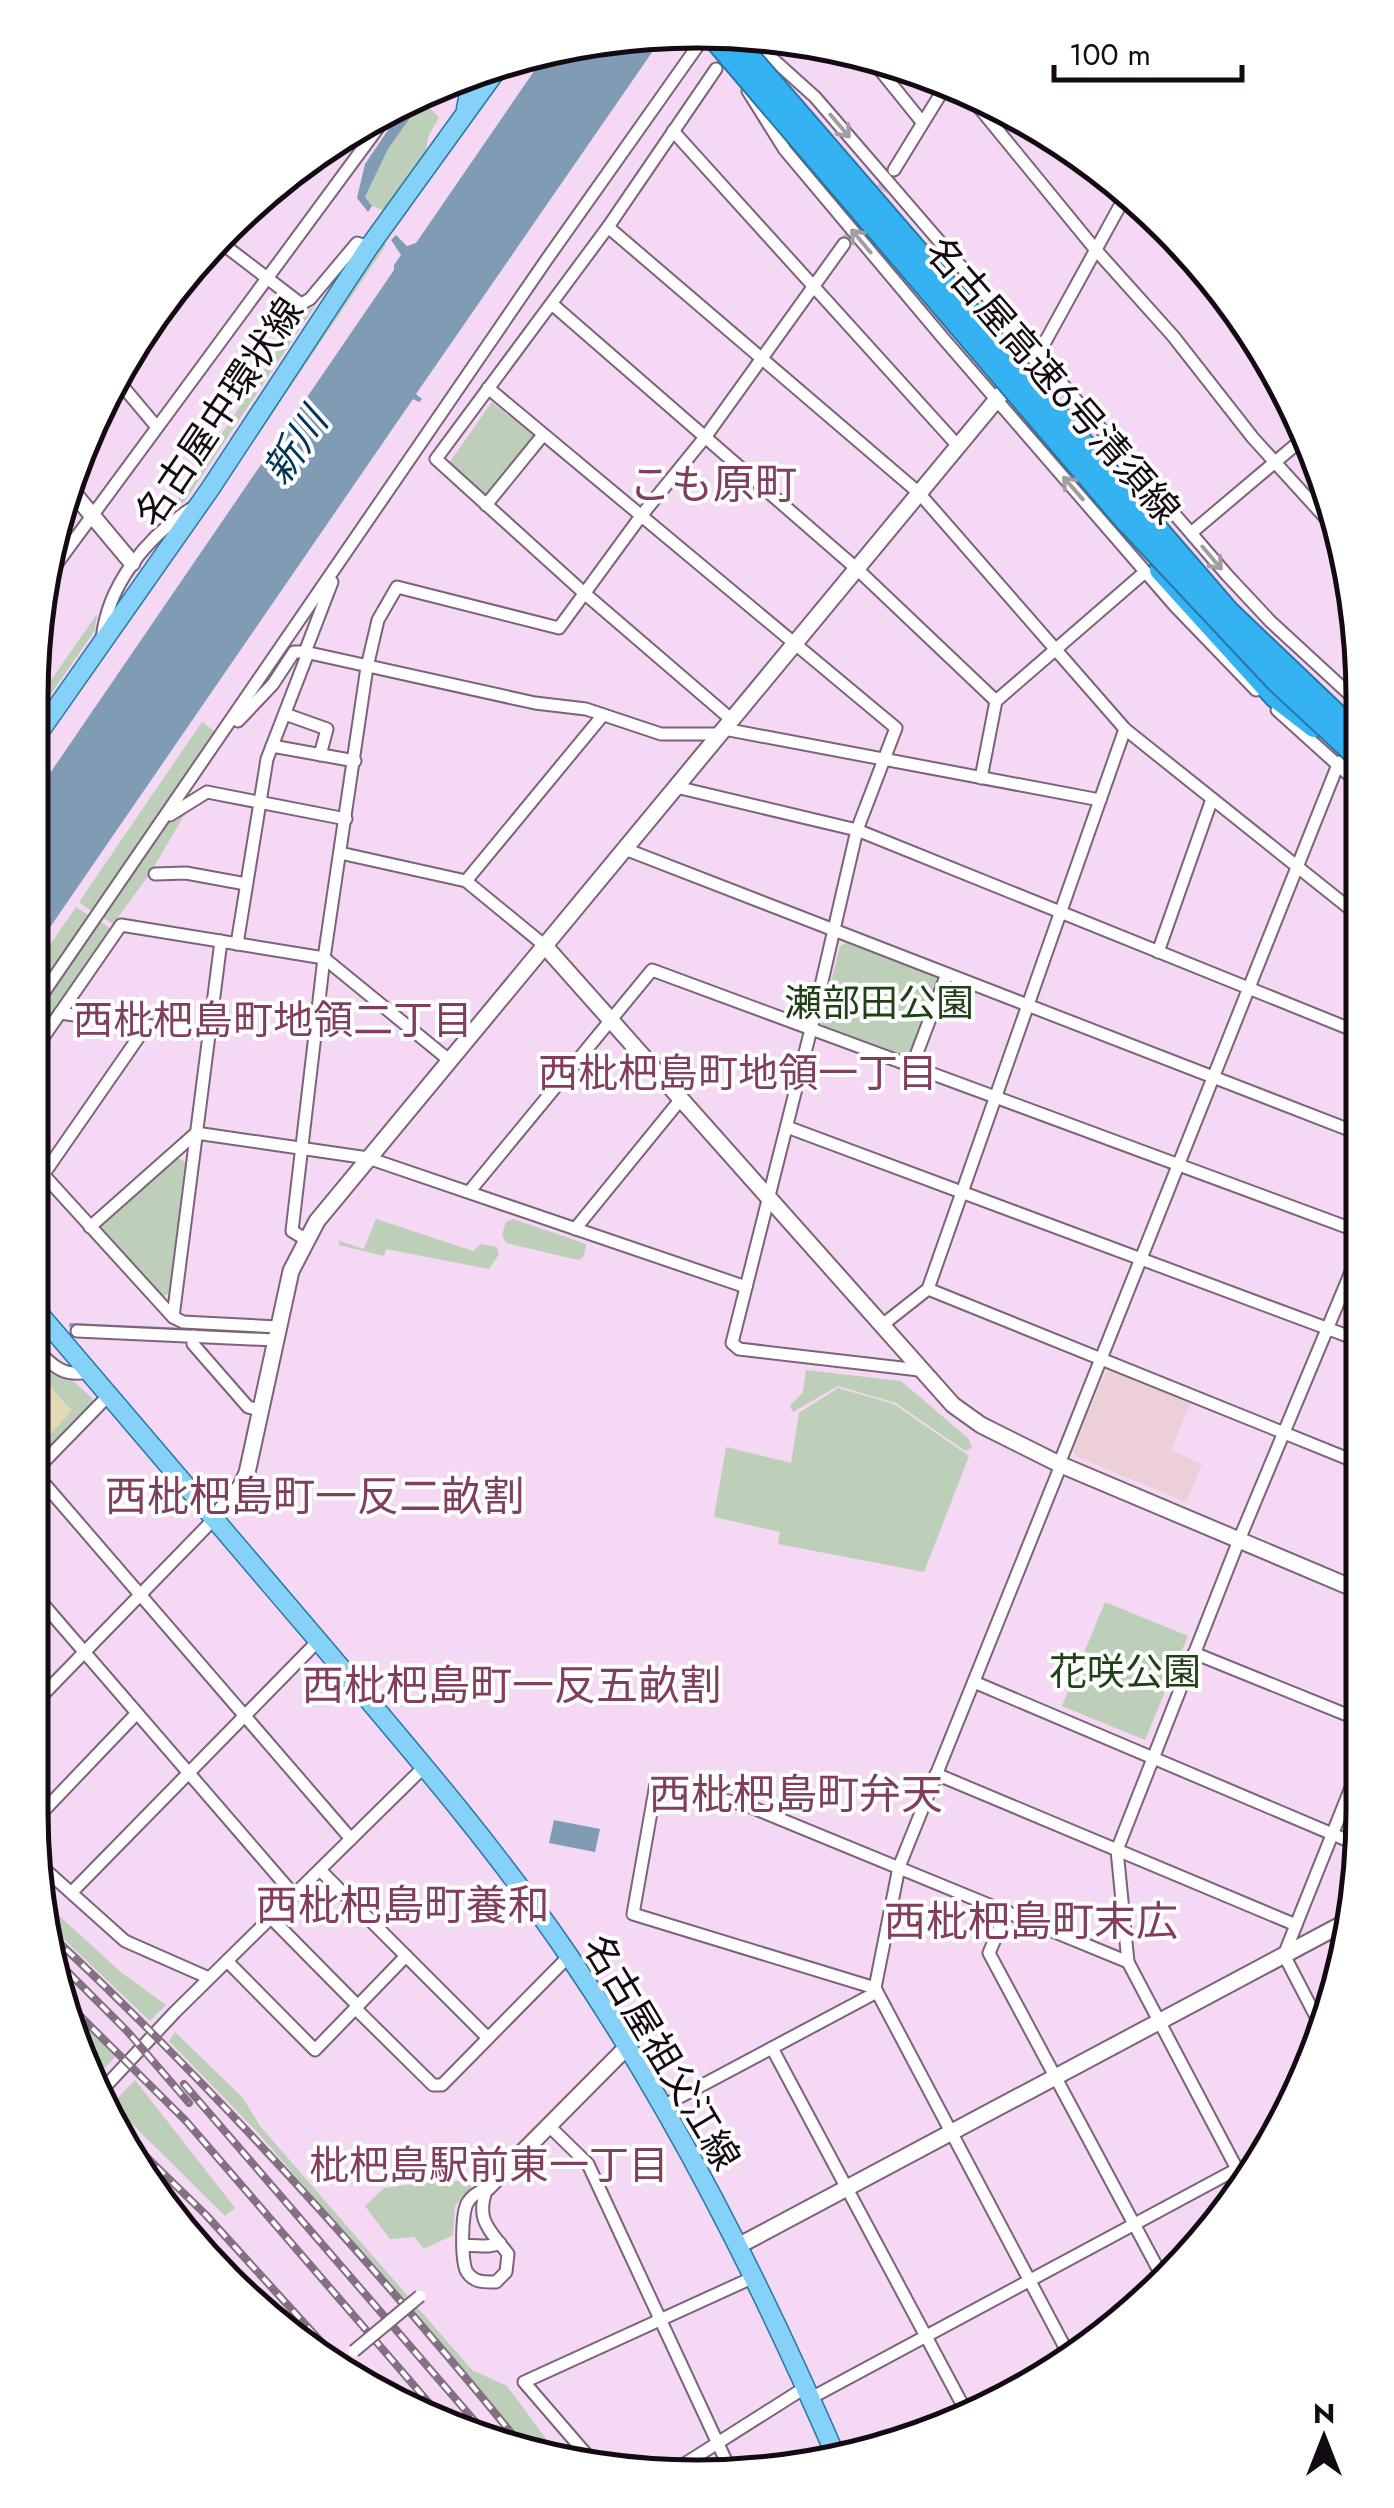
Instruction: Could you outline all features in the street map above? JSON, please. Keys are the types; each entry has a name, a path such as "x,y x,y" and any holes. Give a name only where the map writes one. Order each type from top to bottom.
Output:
{"highway":[{"path":"716,48 950,319 1002,393 1064,455 1203,620 1276,696 1346,759"},
{"name":"名古屋高速6号清須線","path":"718,48 1137,533 1346,759"},
{"name":"名古屋高速6号清須線","path":"743,49 1229,612 1346,724"},
{"path":"759,51 1032,361 1177,543 1250,621 1346,713"}],"main road":[{"name":"名古屋中環状線","path":"48,719 201,502 370,247 489,82"},
{"name":"名古屋中環状線","path":"464,119 470,89"},
{"name":"名古屋祖父江線","path":"48,1325 426,1766 569,1956 663,2106 754,2277 832,2446"}],"street":[{"path":"48,987 695,48"},
{"path":"716,69 608,227 436,459 726,728"},
{"path":"885,76 922,122"},
{"path":"742,81 785,150 958,355 1002,393 1026,433 1145,572 1250,684 1346,760"},
{"path":"894,170 940,95"},
{"path":"983,114 1095,250 1174,336 1253,438 1318,510"},
{"path":"673,131 958,446"},
{"path":"64,556 268,279 363,141"},
{"path":"1121,205 1032,361 1270,620 1346,692"},
{"path":"608,227 920,493 1125,729 1346,906"},
{"path":"228,248 300,304 310,299 357,243 370,247"},
{"path":"305,1239 292,1232 324,958 378,620 397,587 559,628 706,436 844,244"},
{"path":"552,304 857,569 996,701"},
{"path":"950,319 958,355"},
{"path":"488,388 896,728 857,830 812,1029 732,1343 739,1349 920,1370"},
{"path":"125,389 156,426"},
{"path":"48,1690 142,1595 241,1486 291,1271 305,1239 1002,393"},
{"path":"1026,433 1064,455"},
{"path":"486,505 543,434"},
{"path":"1191,533 1296,445"},
{"path":"79,499 132,563"},
{"path":"102,640 104,614 132,563 172,521 201,502"},
{"path":"237,944 259,802 272,746 340,562"},
{"path":"982,778 996,701 1145,572"},
{"path":"215,745 274,684 294,652 306,652 535,703 586,709 661,734 726,728 1100,800"},
{"path":"286,714 328,729 320,755"},
{"path":"466,881 603,715"},
{"path":"881,1326 928,1289 1125,729"},
{"path":"272,746 355,761"},
{"path":"1064,2346 876,1990 899,1867 1296,868 1346,768"},
{"path":"676,787 857,830 1346,1028"},
{"path":"164,818 208,792 346,819"},
{"path":"1158,952 1212,800"},
{"path":"625,850 1346,1129"},
{"path":"340,853 466,881 544,946 920,1370 954,1405 981,1425 1060,1464 1346,1585"},
{"path":"154,874 186,874 246,884"},
{"path":"48,1030 122,924 324,958 450,1060"},
{"path":"173,1317 221,941"},
{"path":"469,1192 652,970 1346,1227"},
{"path":"912,1066 946,974"},
{"path":"60,1013 209,1034"},
{"path":"48,1168 138,1038 140,1024"},
{"path":"575,1229 681,1099"},
{"path":"787,1127 1346,1334"},
{"path":"90,1227 196,1133 368,1158 746,1287"},
{"path":"48,1181 173,1317 183,1322 276,1333"},
{"path":"1239,2169 1128,1962 1117,1850 1346,1282"},
{"path":"928,1289 1346,1458"},
{"path":"77,1331 194,1336 276,1333"},
{"path":"194,1336 193,1344 248,1406 260,1410"},
{"path":"48,1360 62,1372 89,1372"},
{"path":"48,1455 109,1395"},
{"path":"48,1489 351,1839"},
{"path":"48,1610 294,1896"},
{"path":"72,1892 318,1641"},
{"path":"1194,1653 1346,1715"},
{"path":"974,1682 1345,1840"},
{"path":"48,1806 137,1712"},
{"path":"108,2084 209,1978 426,1766"},
{"path":"936,1774 1296,1925"},
{"path":"876,1990 633,1914 656,1784 746,1804 1128,1962"},
{"path":"1314,2014 1284,1955 1346,1799"},
{"path":"320,1870 488,2038"},
{"path":"51,1874 125,1940 146,1953 209,1978"},
{"path":"1007,1912 989,1953 1158,2268"},
{"path":"271,1918 433,2085 442,2085 569,1956"},
{"path":"738,2246 1336,1928"},
{"path":"226,1962 315,2050 406,1956"},
{"path":"663,2106 876,1990"},
{"path":"487,2188 480,2215 508,2254 509,2264 496,2282 469,2276 463,2262 466,2203 487,2188 628,2048"},
{"path":"772,2048 962,2404"},
{"path":"548,2125 588,2164 726,2459"},
{"path":"690,2460 808,2393 926,2337 1135,2225 1232,2179"},
{"path":"463,2246 500,2244"},
{"path":"583,2450 524,2382 754,2277"},
{"path":"354,2351 420,2296"}],"shaded area":[{"path":"1113,1369 1191,1402 1171,1450 1202,1464 1186,1502 1075,1456 1073,1450 1106,1371"}],"green space":[{"path":"427,106 439,117 428,137 426,151 383,210 372,206 365,197 388,149 414,112"},
{"path":"381,242 386,245 217,496 190,528"},
{"path":"315,306 185,501 154,526 177,501 302,313"},
{"path":"492,402 536,438 487,497 449,463"},
{"path":"97,614 95,630 48,698 48,684"},
{"path":"202,722 217,733 94,913 79,902"},
{"path":"203,796 183,817 151,872 113,924 102,917 169,821"},
{"path":"76,907 91,917 48,979 48,947"},
{"path":"99,921 111,929 48,1020 48,994"},
{"name":"瀬部田公園","path":"846,943 938,977 912,1056 906,1059 825,1029 821,1022 840,946"},
{"path":"178,1158 185,1162 169,1294 160,1297 101,1231 101,1225"},
{"path":"376,1219 473,1251 481,1244 497,1247 499,1254 489,1269 386,1249 384,1256 339,1245 339,1241 364,1249"},
{"path":"513,1219 586,1244 584,1256 579,1260 506,1243 502,1235 506,1222"},
{"path":"48,1362 94,1401 48,1449"},
{"path":"806,1370 901,1381 968,1438 972,1448 965,1451 896,1403 838,1386 793,1412 790,1406 803,1392"},
{"path":"838,1388 894,1404 969,1456 924,1572 778,1544 780,1532 714,1517 726,1447 791,1463 799,1413"},
{"name":"花咲公園","path":"1105,1602 1188,1636 1145,1740 1062,1706"},
{"path":"56,1913 122,1973 166,2005 150,2021 59,1935"},
{"path":"84,2025 117,2055 102,2071"},
{"path":"175,2032 243,2098 260,2126 472,2370 507,2386 549,2443 518,2435 260,2135 169,2041"},
{"path":"135,2080 235,2208 225,2216 124,2116 115,2100"},
{"path":"464,2181 472,2187 455,2206 453,2235 424,2249 414,2237 390,2239 365,2206 384,2188"}],"sand":[{"path":"48,1382 61,1398 72,1410 48,1437"}],"water":[{"name":"新川","path":"654,49 416,394 422,399 413,399 48,930 48,776 394,270 401,255 391,240 396,235 407,246 416,243 536,68"},
{"path":"414,112 388,149 365,197 372,206 368,212 357,198 365,164 392,124"},
{"path":"554,1820 600,1829 595,1852 549,1843"}],"waterway":[{"path":"71,1325 257,1333"}],"tunnel":[{"path":"844,244 892,174"}],"railway":[{"path":"62,1945 177,2058 299,2187 510,2433"},
{"path":"68,1972 127,2031 189,2103"},
{"path":"81,2017 186,2121 428,2402"},
{"path":"184,2084 475,2421"},
{"path":"150,2160 206,2215 316,2337"}],"district":[{"name":"こも原町","path":"713,484"},
{"name":"西枇杷島町地領二丁目","path":"273,1020"},
{"name":"西枇杷島町地領一丁目","path":"738,1073"},
{"name":"西枇杷島町一反二畝割","path":"315,1496"},
{"name":"西枇杷島町一反五畝割","path":"512,1685"},
{"name":"西枇杷島町弁天","path":"796,1794"},
{"name":"西枇杷島町養和","path":"403,1905"},
{"name":"西枇杷島町末広","path":"1031,1921"},
{"name":"枇杷島駅前東一丁目","path":"489,2165"}]}
